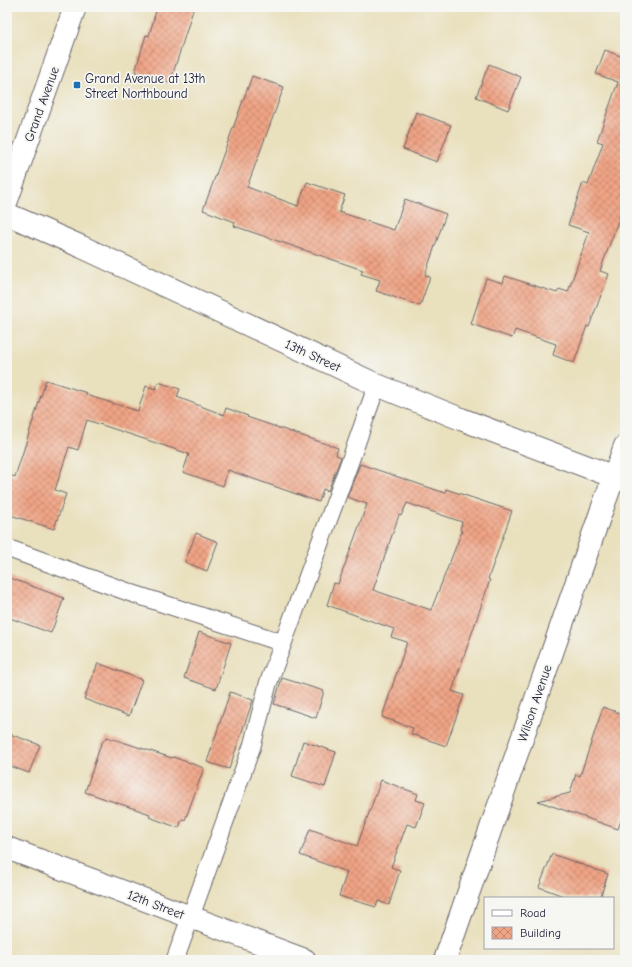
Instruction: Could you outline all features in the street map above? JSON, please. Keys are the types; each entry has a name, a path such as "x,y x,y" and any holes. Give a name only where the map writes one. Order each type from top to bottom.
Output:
{"street":[{"name":"Grand Avenue","path":"7,200 76,7"},
{"name":"13th Street","path":"7,214 82,247 377,385 454,417 619,479"},
{"name":"Wilson Avenue","path":"445,960 619,479 625,446"},
{"name":"12th Street","path":"7,848 305,960"}],"lane":[{"path":"175,960 252,746 268,684 350,464 377,385"},
{"path":"7,548 131,593 283,643"}],"building":[{"path":"157,7 194,7 170,83 135,72 146,35 149,36"},
{"path":"605,50 625,58 625,202 600,271 609,274 589,327 587,326 574,363 553,355 556,344 515,330 512,338 471,324 486,278 503,283 505,276 557,293 559,289 568,292 589,232 568,225 583,183 588,185 603,143 597,141 618,82 596,74"},
{"path":"489,64 521,77 508,110 476,97"},
{"path":"252,76 284,87 247,187 298,206 307,182 345,195 339,212 394,230 405,199 446,214 425,275 430,277 420,306 376,291 380,280 361,274 363,270 234,226 235,222 203,210"},
{"path":"416,112 451,125 437,162 403,149"},
{"path":"46,380 87,393 86,395 138,411 146,386 156,389 158,382 180,389 177,397 224,415 226,408 248,416 247,417 338,448 336,455 341,457 328,491 323,489 319,502 228,470 223,486 183,472 189,454 87,420 78,450 69,447 55,490 66,494 54,529 7,514 7,474 15,477"},
{"path":"360,464 445,493 446,489 512,511 488,579 490,580 452,691 464,695 446,746 411,734 413,728 382,717 407,642 391,637 394,629 327,605 334,583 338,584 367,504 347,497","holes":["407,503 462,522 460,530 462,531 431,610 373,590 399,515 401,516"]},
{"path":"196,533 218,542 207,571 185,562"},
{"path":"7,577 64,598 51,633 7,617"},
{"path":"199,632 231,643 216,689 184,678"},
{"path":"98,663 142,680 129,716 84,699"},
{"path":"282,678 324,691 316,718 274,704"},
{"path":"230,692 253,700 229,769 207,762"},
{"path":"603,707 625,715 625,809 618,829 538,801 570,793 576,774 580,776"},
{"path":"7,733 40,745 29,773 7,765"},
{"path":"107,737 204,768 185,820 182,819 179,828 149,817 150,814 85,792 101,744"},
{"path":"303,741 336,752 325,787 292,776"},
{"path":"381,780 418,794 416,800 425,803 416,827 407,824 391,867 400,870 389,905 378,901 376,907 339,896 347,872 300,855 310,829 357,846"},
{"path":"552,854 608,874 600,897 566,897 539,887"}],"place":[{"name":"Grand Avenue at 13th Street Northbound","path":"77,85"}]}
